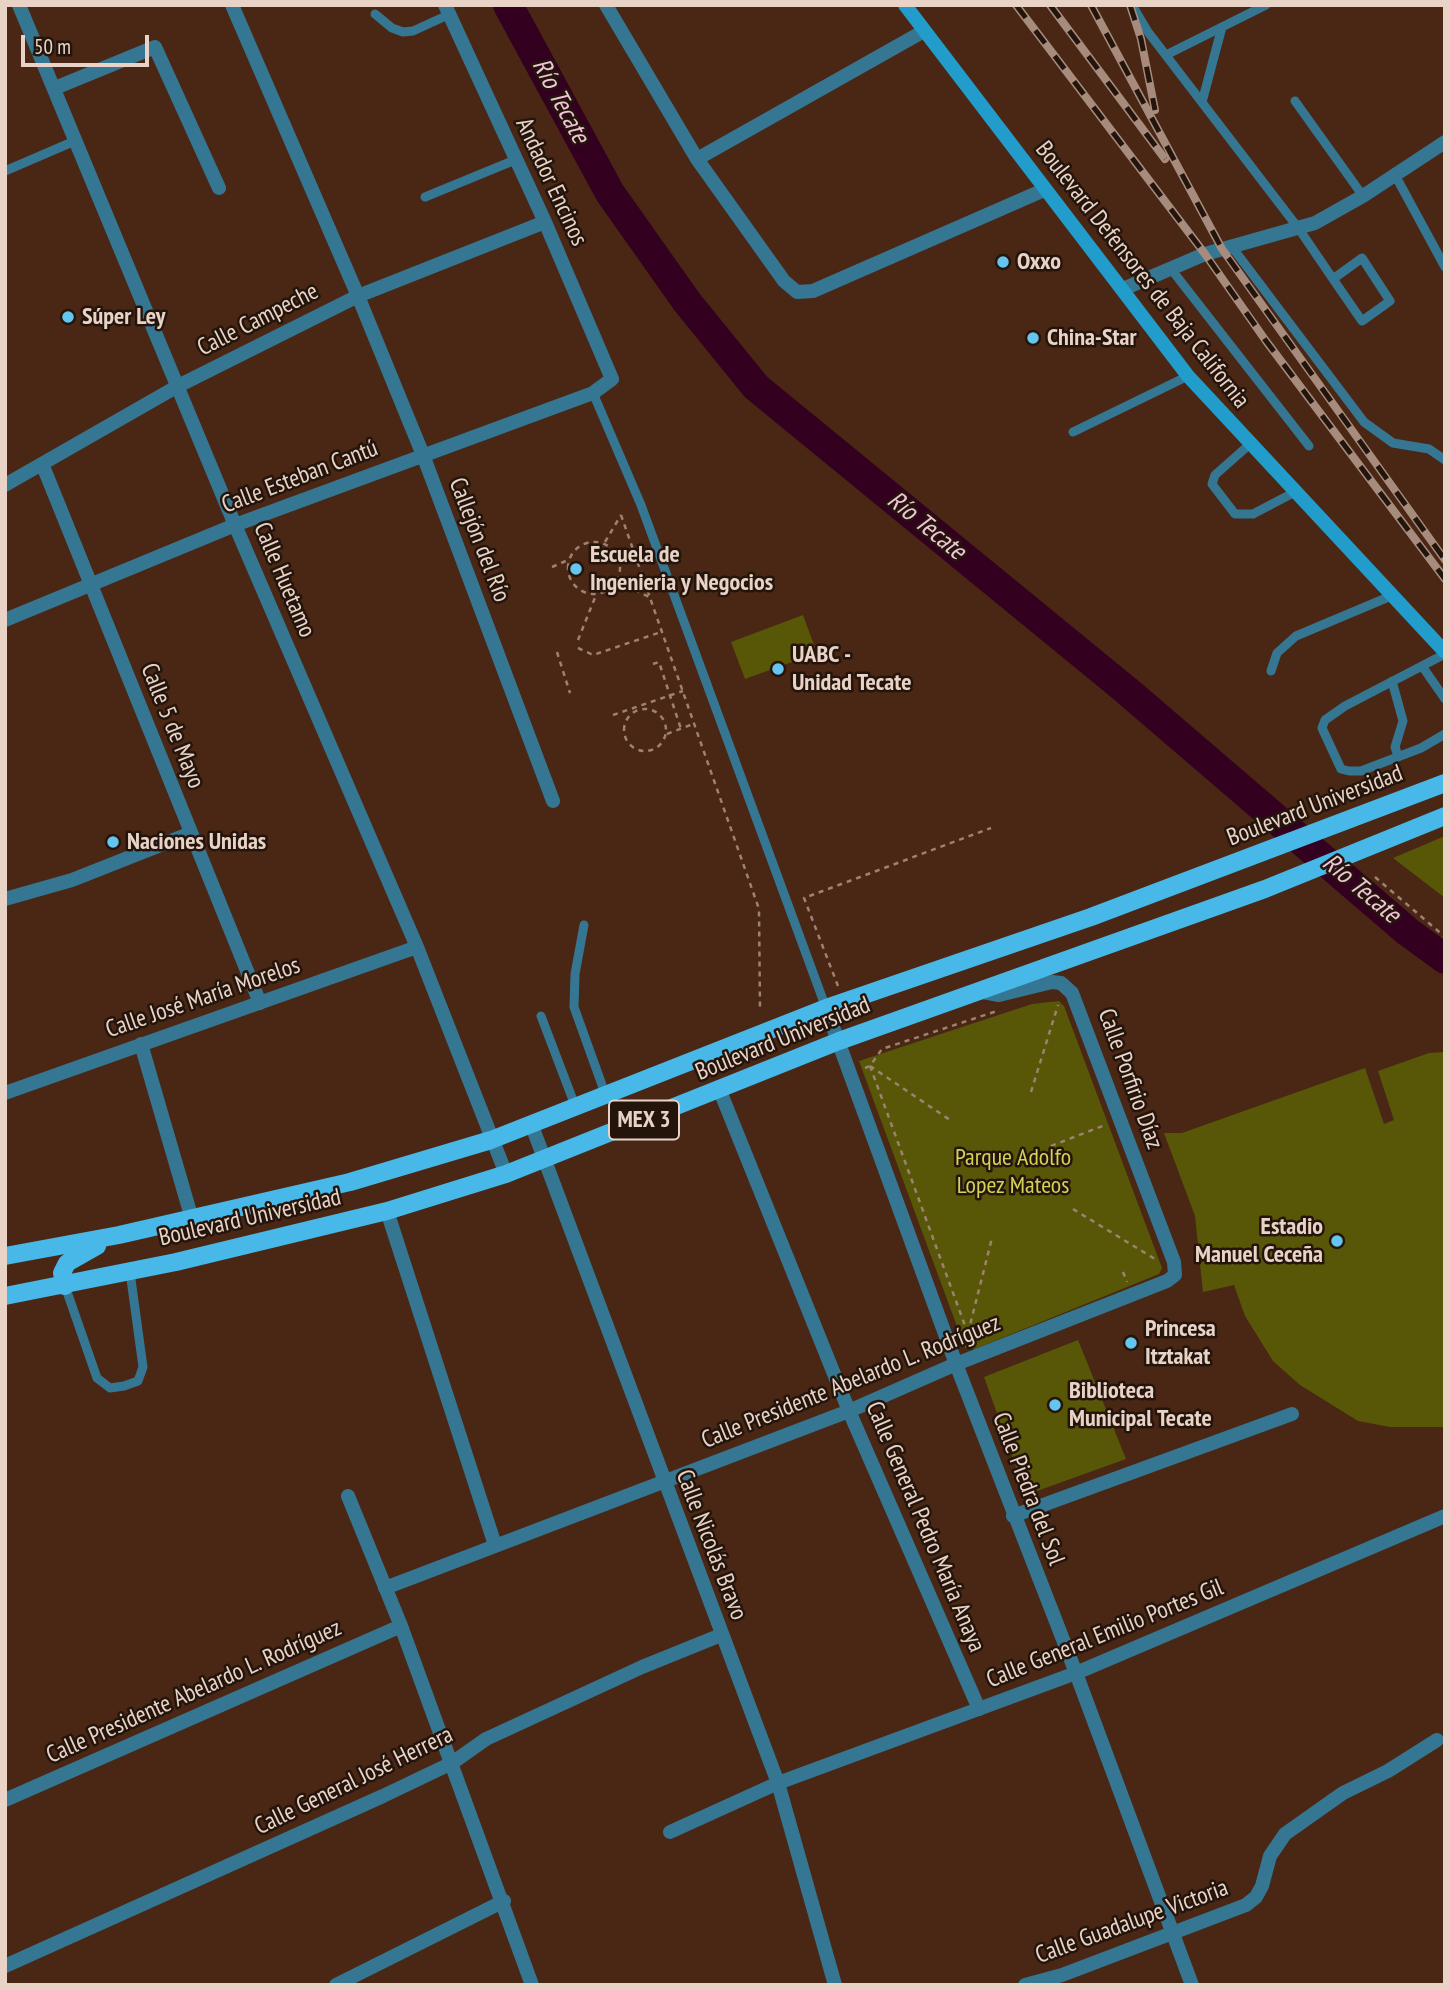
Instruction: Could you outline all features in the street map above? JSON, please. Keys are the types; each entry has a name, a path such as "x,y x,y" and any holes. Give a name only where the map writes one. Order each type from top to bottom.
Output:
{"main road":[{"name":"Boulevard Defensores de Baja California","path":"905,5 1188,376 1445,653"},
{"name":"Boulevard Universidad","path":"5,1256 119,1235 350,1182 491,1140 826,1008 1233,864 1445,783"},
{"name":"Boulevard Universidad","path":"5,1296 130,1272 387,1211 506,1174 720,1091 839,1041 1265,889 1445,816"},
{"path":"65,1286 62,1273 74,1256 119,1235"}],"street":[{"name":"Calle Huetamo","path":"19,5 235,525 417,947 506,1174"},
{"name":"Callejón del Río","path":"232,5 358,296 422,454 553,801"},
{"path":"606,5 696,159 784,281 797,292 813,291 1044,190"},
{"name":"Andador Encinos","path":"447,10 545,222 612,380"},
{"path":"696,159 924,31"},
{"path":"55,89 155,47 219,188"},
{"path":"1122,289 1195,257 1299,229 1363,196 1445,142"},
{"name":"Calle Campeche","path":"5,485 43,466 178,386 358,296 545,222"},
{"name":"Calle Esteban Cantú","path":"5,620 235,525 593,393 612,380"},
{"name":"Calle 5 de Mayo","path":"43,466 260,1003"},
{"path":"5,899 72,880 191,833"},
{"name":"Calle José María Morelos","path":"5,1093 417,947"},
{"name":"Calle Porfirio Díaz","path":"978,991 999,995 1052,982 1060,983 1072,993 1174,1262 1175,1275"},
{"name":"Calle Piedra del Sol","path":"826,1008 956,1364 1076,1673 1192,1985"},
{"path":"141,1044 192,1219"},
{"name":"Calle General Pedro María Anaya","path":"720,1091 849,1411 979,1709"},
{"name":"Calle Nicolás Bravo","path":"532,1126 778,1783 835,1985"},
{"path":"387,1211 495,1545"},
{"name":"Calle Presidente Abelardo L. Rodríguez","path":"385,1588 849,1411 976,1355 1167,1281 1175,1275"},
{"path":"1013,1516 1292,1414"},
{"path":"348,1496 401,1626 504,1901 532,1985"},
{"name":"Calle General Emilio Portes Gil","path":"670,1832 778,1783 1076,1673 1445,1516"},
{"name":"Calle Presidente Abelardo L. Rodríguez","path":"5,1800 401,1626"},
{"name":"Calle General José Herrera","path":"5,1966 452,1763 485,1739 642,1667 721,1635"},
{"name":"Calle Guadalupe Victoria","path":"1025,1985 1062,1975 1245,1905 1256,1897 1262,1886 1270,1856 1285,1834 1343,1793 1388,1771 1437,1740"},
{"path":"336,1985 504,1901"}],"lane":[{"path":"1132,5 1166,55 1299,229 1333,279 1362,321 1390,300 1362,258 1333,279"},
{"path":"1166,55 1266,5"},
{"path":"375,14 392,28 403,32 413,31 447,10"},
{"path":"1202,102 1222,27"},
{"path":"1295,101 1363,196"},
{"path":"5,171 77,140"},
{"path":"425,197 516,160"},
{"path":"1395,175 1445,267"},
{"path":"1232,247 1364,422 1392,443 1429,449 1445,460"},
{"path":"1171,269 1309,446"},
{"path":"1073,432 1188,376"},
{"path":"593,393 641,505 826,1008"},
{"path":"1250,444 1215,475 1212,484 1235,514 1253,514 1294,492"},
{"path":"1271,671 1277,653 1296,636 1391,596"},
{"path":"1445,653 1345,706 1325,720 1322,728 1341,769 1361,771 1445,734"},
{"path":"1422,666 1445,699"},
{"path":"1392,681 1403,721 1395,747 1398,756"},
{"path":"584,925 575,974 574,1007 606,1096"},
{"path":"541,1016 576,1108"},
{"path":"65,1286 97,1378 110,1388 124,1386 138,1381 143,1367 130,1272"}],"path":[{"path":"604,543 621,514 759,909 760,1010"},
{"path":"552,566 569,560 579,546 596,541 604,543 617,555 621,572 617,581 604,593 587,594 573,584 569,576 569,560"},
{"path":"617,581 650,597"},
{"path":"578,640 596,594"},
{"path":"579,648 593,655 662,631"},
{"path":"557,652 570,693"},
{"path":"653,664 659,662 681,729"},
{"path":"612,715 683,691"},
{"path":"667,734 667,727 659,714 639,708 628,717 624,730 633,748 654,750 667,734 695,724"},
{"path":"838,986 804,898 991,828"},
{"path":"1375,877 1445,937"},
{"path":"1031,1092 1059,1003 1048,998"},
{"path":"851,1073 870,1066 882,1049 999,1010"},
{"path":"870,1066 950,1120"},
{"path":"870,1066 976,1355"},
{"path":"1051,1146 1105,1125"},
{"path":"1073,1209 1156,1259"},
{"path":"968,1333 992,1238"}],"green space":[{"path":"803,615 817,653 745,679 731,642"},
{"path":"1445,836 1445,898 1393,858"},
{"name":"Parque Adolfo Lopez Mateos","path":"1059,1001 1064,1006 1162,1268 1159,1274 975,1349 965,1348 859,1061 1032,1004"},
{"name":"Estadio Manuel Ceceña","path":"1445,1052 1445,1427 1390,1427 1358,1421 1300,1385 1273,1361 1245,1316 1234,1285 1203,1292 1195,1216 1164,1133 1182,1133 1365,1068 1384,1124 1394,1120 1378,1071 1429,1053"},
{"path":"1078,1340 1126,1459 1026,1495 984,1377"}],"waterway":[{"name":"Río Tecate","path":"508,5 610,193 687,302 756,387 1126,690 1408,932 1445,959"}],"railway":[{"path":"1016,5 1205,254 1266,341 1445,579"},
{"path":"1050,5 1165,159"},
{"path":"1091,5 1222,249 1445,560"},
{"path":"1130,5 1141,39 1155,110"}],"place":[{"name":"Oxxo","path":"1003,262"},
{"name":"Súper Ley","path":"68,317"},
{"name":"China-Star","path":"1033,338"},
{"name":"Escuela de Ingenieria y Negocios","path":"576,569"},
{"name":"UABC - Unidad Tecate","path":"778,669"},
{"name":"Naciones Unidas","path":"113,842"},
{"name":"Estadio Manuel Ceceña","path":"1337,1241"},
{"name":"Princesa Itztakat","path":"1131,1343"},
{"name":"Biblioteca Municipal Tecate","path":"1055,1405"}]}
